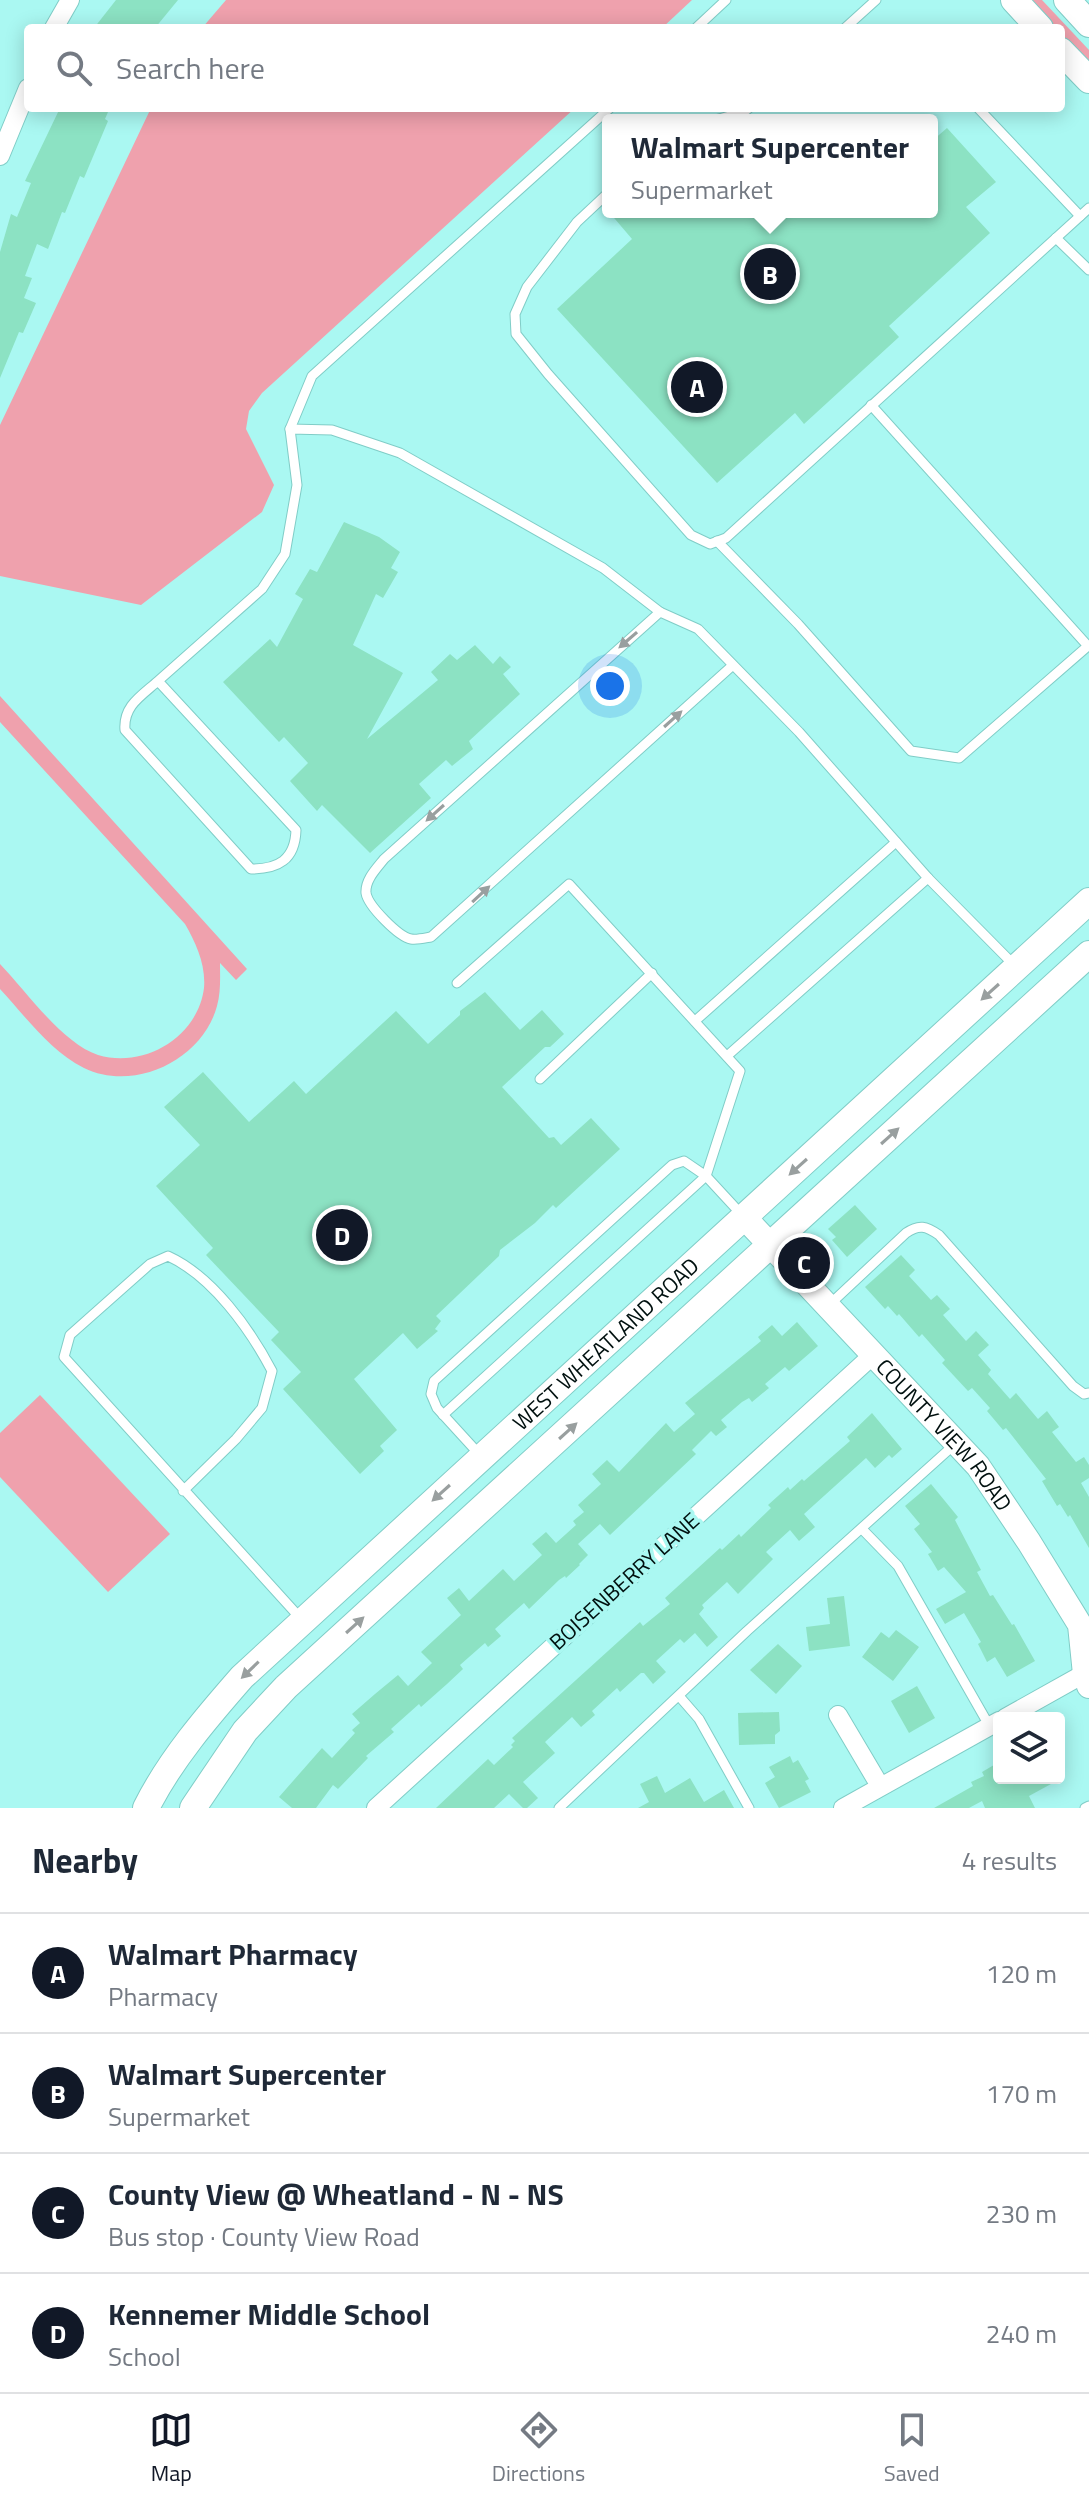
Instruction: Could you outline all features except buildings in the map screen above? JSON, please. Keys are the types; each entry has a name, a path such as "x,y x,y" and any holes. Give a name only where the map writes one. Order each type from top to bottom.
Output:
{"main road":[{"path":"1014,0 1036,24"},
{"path":"1067,0 1089,24"},
{"path":"1065,55 1089,80"},
{"name":"WEST WHEATLAND ROAD","path":"146,1808 157,1786 242,1677 1089,901"},
{"name":"WEST WHEATLAND ROAD","path":"193,1808 245,1731 286,1687 1089,954"},
{"path":"1017,967 1045,995"},
{"path":"481,1457 527,1468"},
{"path":"302,1620 328,1650"}],"street":[{"path":"56,24 70,0"},
{"path":"0,156 24,98"},
{"name":"COUNTY VIEW ROAD","path":"744,1217 978,1466 1080,1625 1088,1677"},
{"name":"BOISENBERRY LANE","path":"376,1808 873,1355"},
{"path":"1018,1712 1088,1677"},
{"path":"838,1715 880,1786"},
{"path":"843,1808 993,1725"}],"lane":[{"path":"700,24 726,0"},
{"path":"849,24 876,0"},
{"path":"982,112 1080,216"},
{"path":"158,681 296,830 296,844 285,860 270,869 251,869 125,730 124,719 130,706 158,681 262,589 285,554 297,485 290,429 312,376 602,115"},
{"path":"602,199 577,222 527,287 515,314 516,334 691,535 710,544 726,538 1089,208"},
{"path":"1056,238 1089,270"},
{"path":"717,541 798,624 911,751 959,758 1089,646 871,405"},
{"path":"290,429 332,430 400,453 603,568 660,612 698,629 799,732 928,878 1017,967"},
{"path":"660,612 384,859 369,876 366,893 371,905 397,932 411,939 431,937 733,665"},
{"path":"695,1021 896,842"},
{"path":"727,1056 928,878"},
{"path":"443,1415 706,1176 740,1071 569,884 457,983"},
{"path":"540,1079 652,973"},
{"path":"481,1457 443,1415 431,1394 434,1381 457,1360 672,1165 684,1161 706,1176 744,1217"},
{"path":"827,1306 906,1233 917,1226 928,1228 939,1235 1073,1386 1088,1394"},
{"path":"183,1491 236,1439 262,1408 272,1371 254,1337 229,1309 189,1266 168,1256 150,1264 70,1335 64,1357 183,1491 302,1620"},
{"path":"559,1808 957,1443"},
{"path":"862,1529 898,1566 993,1714"},
{"path":"679,1696 699,1719 749,1808"}],"shaded area":[{"path":"226,0 692,0 666,24 205,24"},
{"path":"1016,0 1042,0 1065,24 1038,24"},
{"path":"1065,24 1089,50 1089,78 1065,52"},
{"path":"149,112 571,112 262,393 249,411 246,429 274,485 262,512 141,605 0,576 0,425"},
{"path":"0,696 247,969 236,980 220,963 218,1001 209,1025 182,1056 164,1066 124,1076 104,1075 84,1068 49,1043 0,989 0,964 71,1040 98,1055 116,1058 150,1053 180,1034 200,1006 204,979 199,954 185,924 0,722"},
{"path":"40,1395 170,1534 108,1592 0,1477 0,1433"}],"place":[{"name":"Walmart Supercenter","path":"770,274"},
{"name":"Walmart Pharmacy","path":"697,387"},
{"name":"Kennemer Middle School","path":"342,1235"},
{"name":"County View @ Wheatland - N - NS","path":"804,1263"}]}
